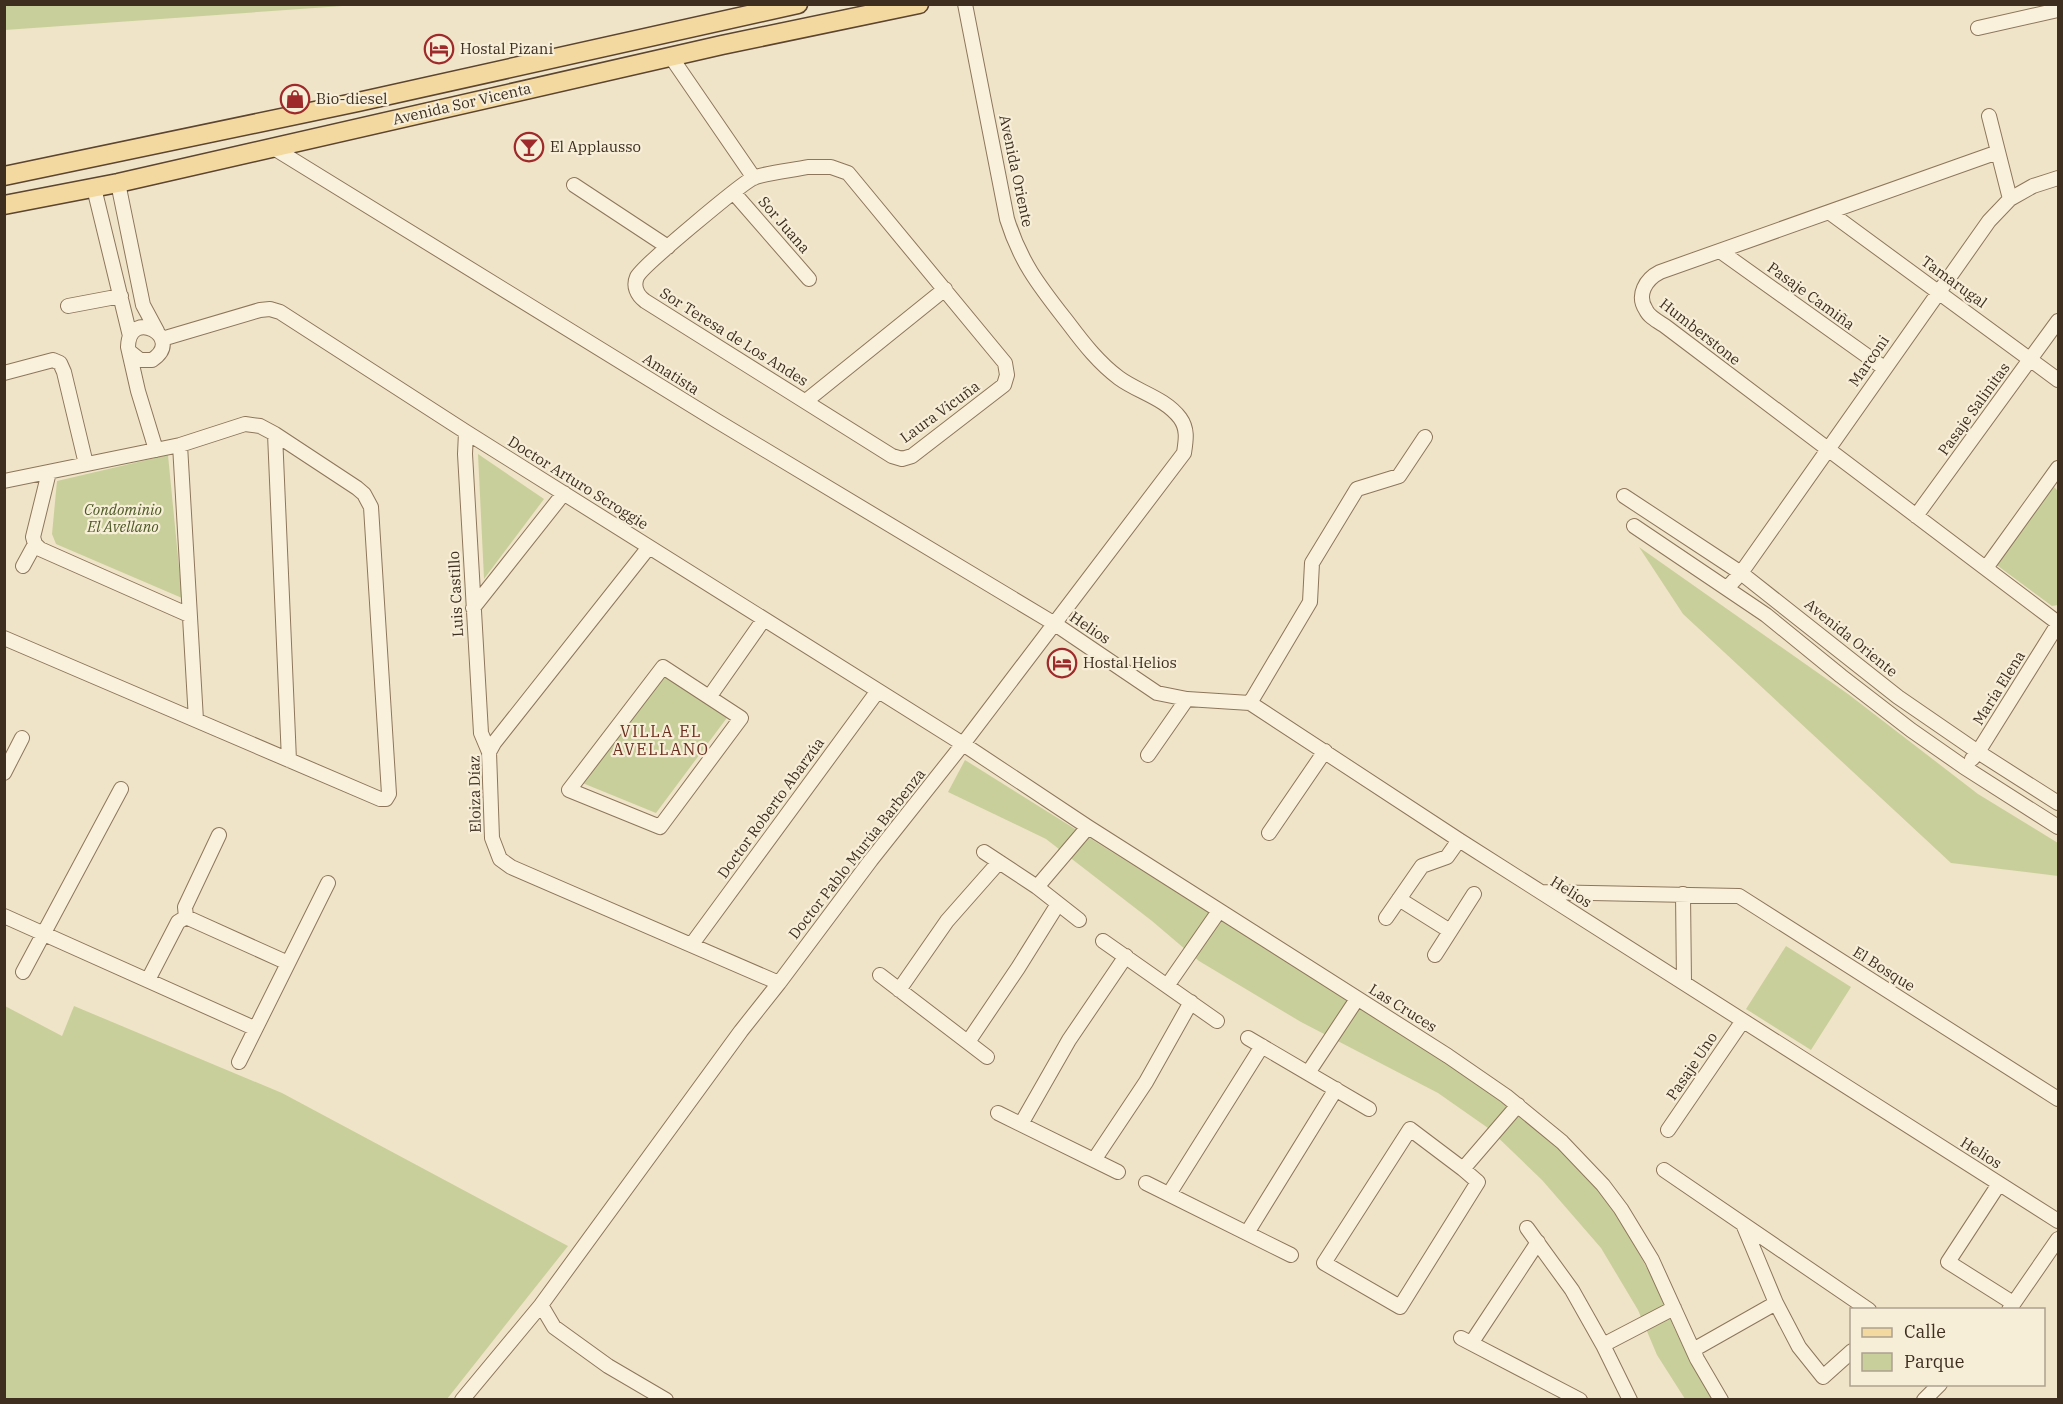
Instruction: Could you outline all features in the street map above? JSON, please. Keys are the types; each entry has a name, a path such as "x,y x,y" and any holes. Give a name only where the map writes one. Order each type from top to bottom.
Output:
{"main road":[{"name":"Avenida Sor Vicenta","path":"4,176 358,102 798,4"},
{"name":"Avenida Sor Vicenta","path":"4,206 118,183 671,57 919,4"},
{"path":"694,52 704,39 708,24"},
{"path":"328,135 336,120 358,102"},
{"path":"94,188 102,172 122,152"}],"street":[{"name":"Avenida Oriente","path":"965,4 1007,219 1027,269 1106,368 1130,386 1165,404 1182,420"},
{"path":"1978,28 2058,10"},
{"path":"671,57 754,178"},
{"path":"1989,116 2010,199"},
{"name":"Amatista","path":"272,147 727,427 1055,624"},
{"name":"Humberstone","path":"1998,152 1653,275 1648,280 1642,300 1646,312 2058,624"},
{"name":"Sor Teresa de Los Andes","path":"892,456 641,298 636,286 638,275 668,247 754,178 808,167 831,167 848,173 1005,363 1007,375 1004,385"},
{"name":"Marconi","path":"1728,587 1741,573 1989,222 2010,199 2033,186 2058,178"},
{"path":"118,183 143,305 159,335 161,351 144,373 138,391"},
{"path":"574,185 668,247"},
{"path":"94,188 122,296 138,391 156,450"},
{"name":"Sor Juana","path":"734,193 809,279"},
{"name":"Tamarugal","path":"1829,212 2058,380"},
{"name":"Pasaje Camiña","path":"1720,251 1884,368"},
{"name":"Sor Teresa de Los Andes","path":"806,401 945,289"},
{"path":"68,306 122,296"},
{"name":"Doctor Arturo Scroggie","path":"130,336 139,328 145,327 159,335 260,310 275,310 877,692 963,744"},
{"name":"Pasaje Salinitas","path":"1917,516 2058,321"},
{"path":"130,352 140,360 152,360"},
{"path":"4,373 53,360 60,363 86,464"},
{"name":"Laura Vicuña","path":"892,456 902,459 912,456 1004,385"},
{"name":"Doctor Pablo Murúa Barbenza","path":"462,1400 541,1305 734,1041 1184,453 1186,430 1182,420"},
{"path":"4,481 180,445 245,424 260,426 275,434 357,488 364,494 371,507 389,794 386,799 380,799 4,638"},
{"name":"Luis Castillo","path":"466,432 465,454 481,733 489,752"},
{"path":"275,434 289,760"},
{"path":"1250,703 1310,602 1312,563 1357,489 1399,476 1425,437"},
{"path":"180,445 196,720"},
{"path":"1986,568 2058,468"},
{"path":"49,472 33,537 35,544 40,549 189,615"},
{"path":"473,608 564,493"},
{"name":"Avenida Oriente","path":"1624,496 1741,573 1898,697 2058,803"},
{"path":"1634,526 1728,587 1911,730 2058,827"},
{"path":"23,566 35,544"},
{"name":"Eloiza Díaz","path":"649,547 494,742 489,752 492,838 500,859 511,867 779,983"},
{"path":"710,696 764,619"},
{"name":"Helios","path":"1055,624 1157,693 1187,699 1250,703 1742,1022 2058,1221"},
{"name":"María Elena","path":"1964,767 1978,752 2058,624"},
{"path":"663,667 710,696 741,718 660,827 569,790 663,667"},
{"name":"Doctor Roberto Abarzúa","path":"692,944 877,692"},
{"path":"1148,755 1187,699"},
{"path":"4,772 22,738"},
{"name":"Las Cruces","path":"963,744 1088,827 1458,1063 1518,1106 1562,1142 1603,1185 1637,1234 1693,1350 1721,1400"},
{"path":"1269,833 1325,751"},
{"path":"23,972 121,789"},
{"path":"1037,887 1088,827"},
{"path":"186,917 185,907 219,835"},
{"path":"1386,918 1422,866 1448,856 1459,840"},
{"path":"984,852 1037,887 1079,920"},
{"path":"899,990 947,921 999,862"},
{"path":"239,1062 328,883"},
{"name":"El Bosque","path":"1540,892 1738,896 2058,1099"},
{"path":"1435,955 1474,894"},
{"path":"1683,894 1684,983"},
{"path":"1399,899 1450,931"},
{"path":"968,1042 1058,904"},
{"path":"1167,986 1219,911"},
{"path":"4,916 254,1028"},
{"path":"148,980 178,922 186,917"},
{"path":"186,917 288,963"},
{"path":"1103,940 1217,1021"},
{"path":"1020,1124 1069,1040 1126,956"},
{"path":"880,975 987,1057"},
{"path":"1308,1073 1357,999"},
{"path":"1094,1160 1146,1082 1191,1002"},
{"name":"Pasaje Uno","path":"1668,1130 1742,1022"},
{"path":"1248,1038 1369,1108"},
{"path":"1169,1194 1262,1046"},
{"path":"1247,1233 1336,1089"},
{"path":"1464,1169 1518,1106"},
{"path":"998,1113 1118,1172"},
{"path":"1410,1129 1464,1169 1478,1182 1400,1307 1324,1263 1410,1129"},
{"path":"1664,1170 1866,1308"},
{"path":"1146,1182 1291,1255"},
{"path":"1999,1184 1948,1262 2011,1306 2058,1239"},
{"path":"1743,1224 1776,1303 1799,1347 1823,1377 1850,1352"},
{"path":"1527,1228 1572,1290 1630,1400"},
{"path":"1538,1242 1466,1340 1580,1400"},
{"path":"1693,1350 1776,1303"},
{"path":"541,1305 554,1327 608,1366 666,1400"},
{"path":"1603,1346 1674,1308"},
{"path":"1924,1400 1938,1386"}],"green space":[{"path":"5,4 357,4 357,5 5,30"},
{"path":"478,454 544,499 484,579"},
{"name":"Condominio El Avellano","path":"168,455 182,598 56,544 52,534 57,481"},
{"path":"2053,486 2058,491 2058,605 2052,606 1994,563"},
{"path":"1639,547 1848,694 1978,794 2058,843 2058,876 1951,863 1683,614"},
{"path":"664,672 729,715 656,813 580,782"},
{"path":"965,760 1451,1064 1537,1126 1578,1164 1614,1209 1652,1277 1675,1330 1712,1399 1685,1399 1657,1355 1638,1310 1601,1248 1542,1180 1488,1128 1438,1093 1301,1022 1199,961 1152,921 1046,839 948,792"},
{"path":"1786,946 1851,987 1811,1050 1746,1009"},
{"path":"5,1006 62,1036 74,1006 282,1093 568,1246 447,1399 5,1399"}],"place":[{"name":"Hostal Pizani","path":"439,49"},
{"name":"Bio-diesel","path":"295,99"},
{"name":"El Applausso","path":"529,147"},
{"name":"Hostal Helios","path":"1062,663"}],"district":[{"name":"VILLA EL AVELLANO","path":"661,740"}]}
